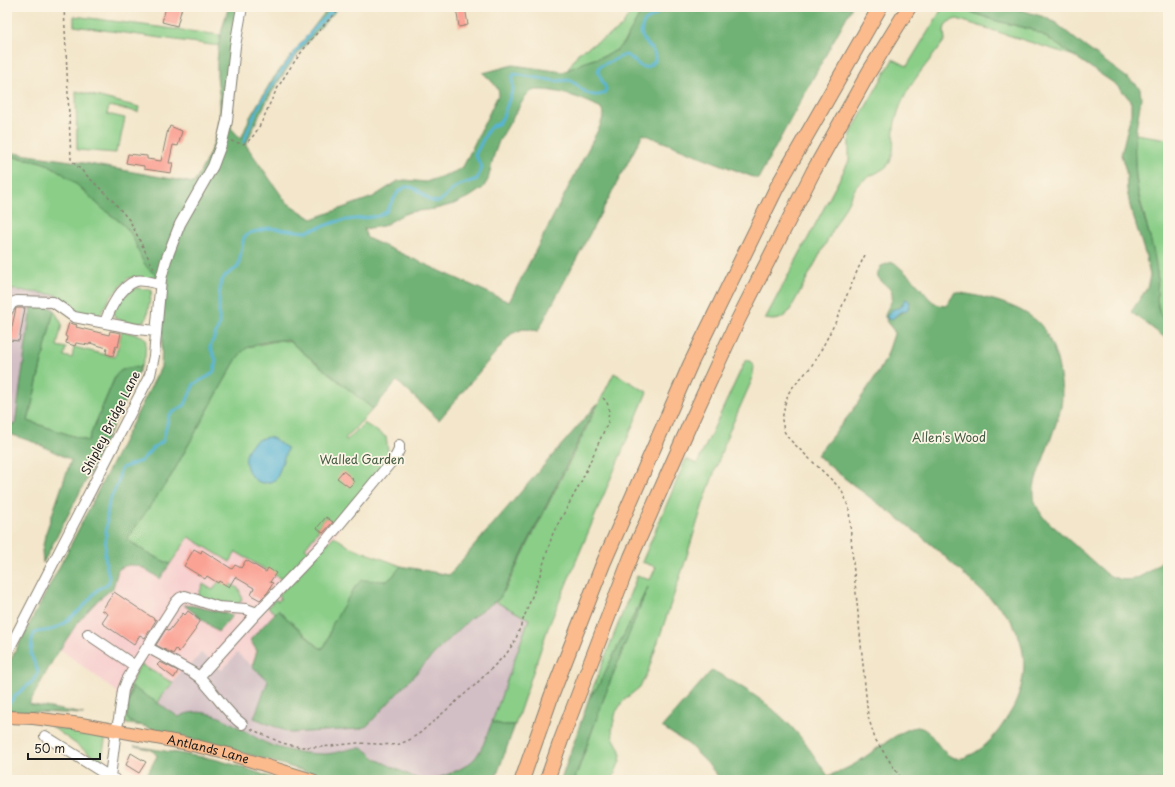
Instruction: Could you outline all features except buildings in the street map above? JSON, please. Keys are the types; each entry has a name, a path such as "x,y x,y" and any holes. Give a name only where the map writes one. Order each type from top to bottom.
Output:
{"highway":[{"path":"522,780 551,697 603,564 690,365 777,187 880,7"},
{"path":"547,780 631,557 738,320 813,172 869,72 909,7"}],"main road":[{"name":"Antlands Lane","path":"10,717 80,724 184,743 230,754 312,780"}],"street":[{"name":"Shipley Bridge Lane","path":"7,653 147,382 154,362 161,281 166,260 180,224 213,166 223,139 227,121 235,46 242,7"},
{"path":"105,323 114,303 130,284 139,281 161,281"},
{"path":"7,311 14,302 50,301 56,303 74,317 156,331"},
{"path":"200,677 257,613 311,557 355,506 396,456 399,450 399,444"},
{"path":"45,736 112,779 116,730 123,690 135,666 176,602 182,597 189,596 218,607 246,609 257,613"},
{"path":"88,634 135,666"},
{"path":"147,647 200,677 210,687 229,713 242,724"}],"path":[{"path":"64,7 71,159 119,207 130,221 139,236 150,264 161,281"},
{"path":"223,139 243,144 250,141 280,83 311,41 343,7"},
{"path":"865,255 835,323 819,354 810,368 788,394 782,420 784,431 789,439 838,486 848,504 851,520 852,551 868,716 875,739 902,780"},
{"path":"242,724 263,735 295,746 322,747 362,743 397,745 420,733 466,694 500,660 515,641 539,578 553,533 588,468 608,422 610,415 609,407 601,396"}],"shaded area":[{"path":"7,289 57,295 54,310 52,308 30,311 14,433 7,430"},
{"path":"331,520 340,529 279,595 281,598 280,600 277,600 269,607 275,613 250,640 257,651 252,666 237,653 222,670 201,653 191,665 180,671 173,683 140,665 130,686 127,698 117,696 117,692 60,649 78,622 94,604 113,588 116,573 121,567 131,564 138,565 160,578 189,537 230,562 236,552 282,580 309,551 305,548 319,530 321,531"},
{"path":"496,602 529,619 480,751 474,760 463,767 433,780 420,780 379,760 366,750 357,748 336,753 302,753 261,741 217,716 200,712 179,717 158,703 180,671 191,665 201,653 222,670 237,653 269,681 254,718 293,733 363,728 370,723 435,653 471,618 484,608"}],"green space":[{"path":"224,7 239,7 231,128 241,139 250,117 272,80 323,15 331,7 340,7 311,38 286,71 264,107 246,145 286,202 312,219 373,197 398,181 405,180 426,182 454,172 463,167 499,93 495,85 483,73 513,65 563,72 588,61 608,55 618,49 625,41 644,7 852,7 758,179 643,134 538,331 523,329 511,334 439,420 397,381 373,409 288,340 261,343 245,349 236,360 171,476 127,539 147,553 170,564 160,579 145,569 134,565 129,565 118,570 113,588 98,600 78,622 53,660 29,704 84,714 7,711 7,667 161,367 164,293 154,280 155,274 142,260 129,231 117,219 56,169 39,161 7,156 7,152 78,162 194,183 211,150 219,124 220,105 217,58 221,33 228,9","holes":["535,90 569,95 586,101 601,108 604,114 600,126 509,302 367,238 364,229 383,226 410,212 435,209 454,204 471,196 483,188 488,180 499,141 525,97 530,92"]},
{"path":"632,7 644,7 630,33 618,49 608,55 588,61 567,71 578,53 615,32 622,26"},
{"path":"943,7 956,7 997,21 1036,31 1074,56 957,19 946,24 944,30 945,40 915,79 901,104 895,122 893,152 890,162 884,169 864,180 856,187 789,312 778,319 765,319 849,161 849,140 853,129 893,59 907,66"},
{"path":"956,7 1012,7 1044,17 1056,23 1080,43 1137,85 1140,89 1141,97 1135,142 1136,180 1140,203 1156,263 1158,307 1163,319 1168,325 1168,340 1131,312 1147,288 1150,276 1146,257 1130,206 1126,171 1121,155 1131,114 1131,101 1115,84 1043,35 1030,29 997,21"},
{"path":"74,16 220,35 219,46 74,26"},
{"path":"76,91 139,107 138,112 109,106 107,114 125,118 116,153 77,150"},
{"path":"1136,134 1168,139 1168,325 1162,319 1160,314 1157,299 1158,278 1150,237 1138,192 1134,156"},
{"path":"7,156 33,160 49,165 77,185 129,231 146,265 156,274 154,280 133,277 127,279 110,298 100,315 97,316 74,311 67,304 56,298 57,295 7,289"},
{"name":"Allen's Wood","path":"892,262 909,275 936,304 946,306 955,292 977,296 1011,306 1032,317 1040,324 1052,345 1058,363 1062,395 1058,417 1035,483 1034,498 1038,509 1043,517 1107,574 1116,578 1125,580 1140,577 1168,556 1168,780 985,780 981,776 976,780 721,780 708,764 688,744 662,727 712,670 747,690 769,706 789,724 810,749 828,776 855,764 905,731 918,727 924,729 930,734 950,756 957,758 966,757 988,743 994,737 1013,708 1020,690 1024,670 1024,661 1023,651 1017,632 1005,612 933,546 845,479 817,455 853,410 886,358 894,334 894,331 886,321 887,319 907,311 910,304 904,301 901,307 889,312 887,318 885,318 886,312 892,300 892,294 877,274 881,266"},
{"path":"137,288 152,290 146,320 143,322 131,322 115,318 114,314 117,305 129,292"},
{"path":"33,306 50,307 54,310 28,421 88,441 116,375 124,369 141,367 92,469 43,563 42,551 45,535 71,460 36,443 7,433 7,422 15,425 30,314"},
{"path":"54,310 62,324 57,346 66,348 64,356 72,358 74,347 115,357 122,331 142,336 146,339 145,357 141,367 125,368 114,379 88,441 28,421"},
{"name":"Walled Garden","path":"281,340 290,342 373,409 345,439 347,440 364,423 386,437 389,457 334,523 326,517 317,528 319,530 305,548 309,551 283,580 236,552 230,562 189,537 170,564 147,553 127,539 171,476 236,360 242,351 248,347"},
{"path":"746,359 751,362 754,367 752,380 728,434 703,504 648,671 640,687 624,700 616,712 612,729 613,737 621,755 620,761 612,780 575,779 608,687 645,593 598,686 589,698 637,576 650,580 656,567 642,562 686,459 697,464"},
{"path":"614,373 647,392 548,628 515,725 503,725 492,722 529,619 496,602 505,590"},
{"path":"597,404 500,598 471,618 435,653 367,726 359,729 290,733 254,718 268,681 252,666 257,651 250,640 278,610 322,649 326,644 335,619 351,593 362,580 387,581 401,566 449,575"},
{"path":"334,536 348,546 401,566 387,581 356,585 333,624 324,647 320,648 278,610 275,613 268,607 275,599 278,601 280,600 278,595"},
{"path":"219,581 229,587 231,584 239,589 242,599 238,605 227,606 198,596 203,584 213,590"},
{"path":"648,587 608,687 575,778 578,780 561,780 589,698 598,686"},
{"path":"184,605 194,606 233,615 218,632"},
{"path":"140,664 173,683 163,694 158,703 132,688 127,714 128,720 144,726 127,724 124,720 130,686"},
{"path":"132,687 179,717 185,714 197,712 210,714 228,721 267,743 283,749 299,752 325,754 361,748 378,760 420,780 333,780 251,755 162,732 130,722 127,718 128,704"},
{"path":"492,722 503,725 515,725 495,780 433,780 460,769 471,762 480,751"},
{"path":"52,727 106,736 101,762"},
{"path":"134,746 214,759 278,780 144,780 157,756 153,751"}],"water":[{"path":"905,299 910,302 907,311 900,312 892,319 887,319 887,316 893,309 901,307"},
{"path":"268,437 275,440 287,449 277,478 267,483 258,482 251,476 247,468 246,458 248,449 256,441"}],"waterway":[{"path":"244,142 253,118 273,84 310,34 337,7"},
{"path":"7,706 17,694 33,681 37,674 38,671 31,655 32,639 34,634 37,632 51,630 62,625 83,607 97,590 109,583 105,555 107,515 109,502 118,483 120,471 122,468 141,461 152,449 163,441 169,415 185,405 194,384 209,376 214,371 216,360 210,347 219,326 219,297 221,282 225,276 238,267 244,237 250,233 269,228 305,232 339,221 379,216 386,212 398,192 405,187 416,189 431,201 439,202 457,186 477,179 482,167 475,155 488,130 492,126 498,124 502,119 513,89 512,78 514,74 556,81 570,80 589,94 599,95 605,93 606,89 598,71 600,66 625,55 629,56 642,67 646,67 655,61 653,51 643,39 642,28 645,21 656,15 659,7"}]}
